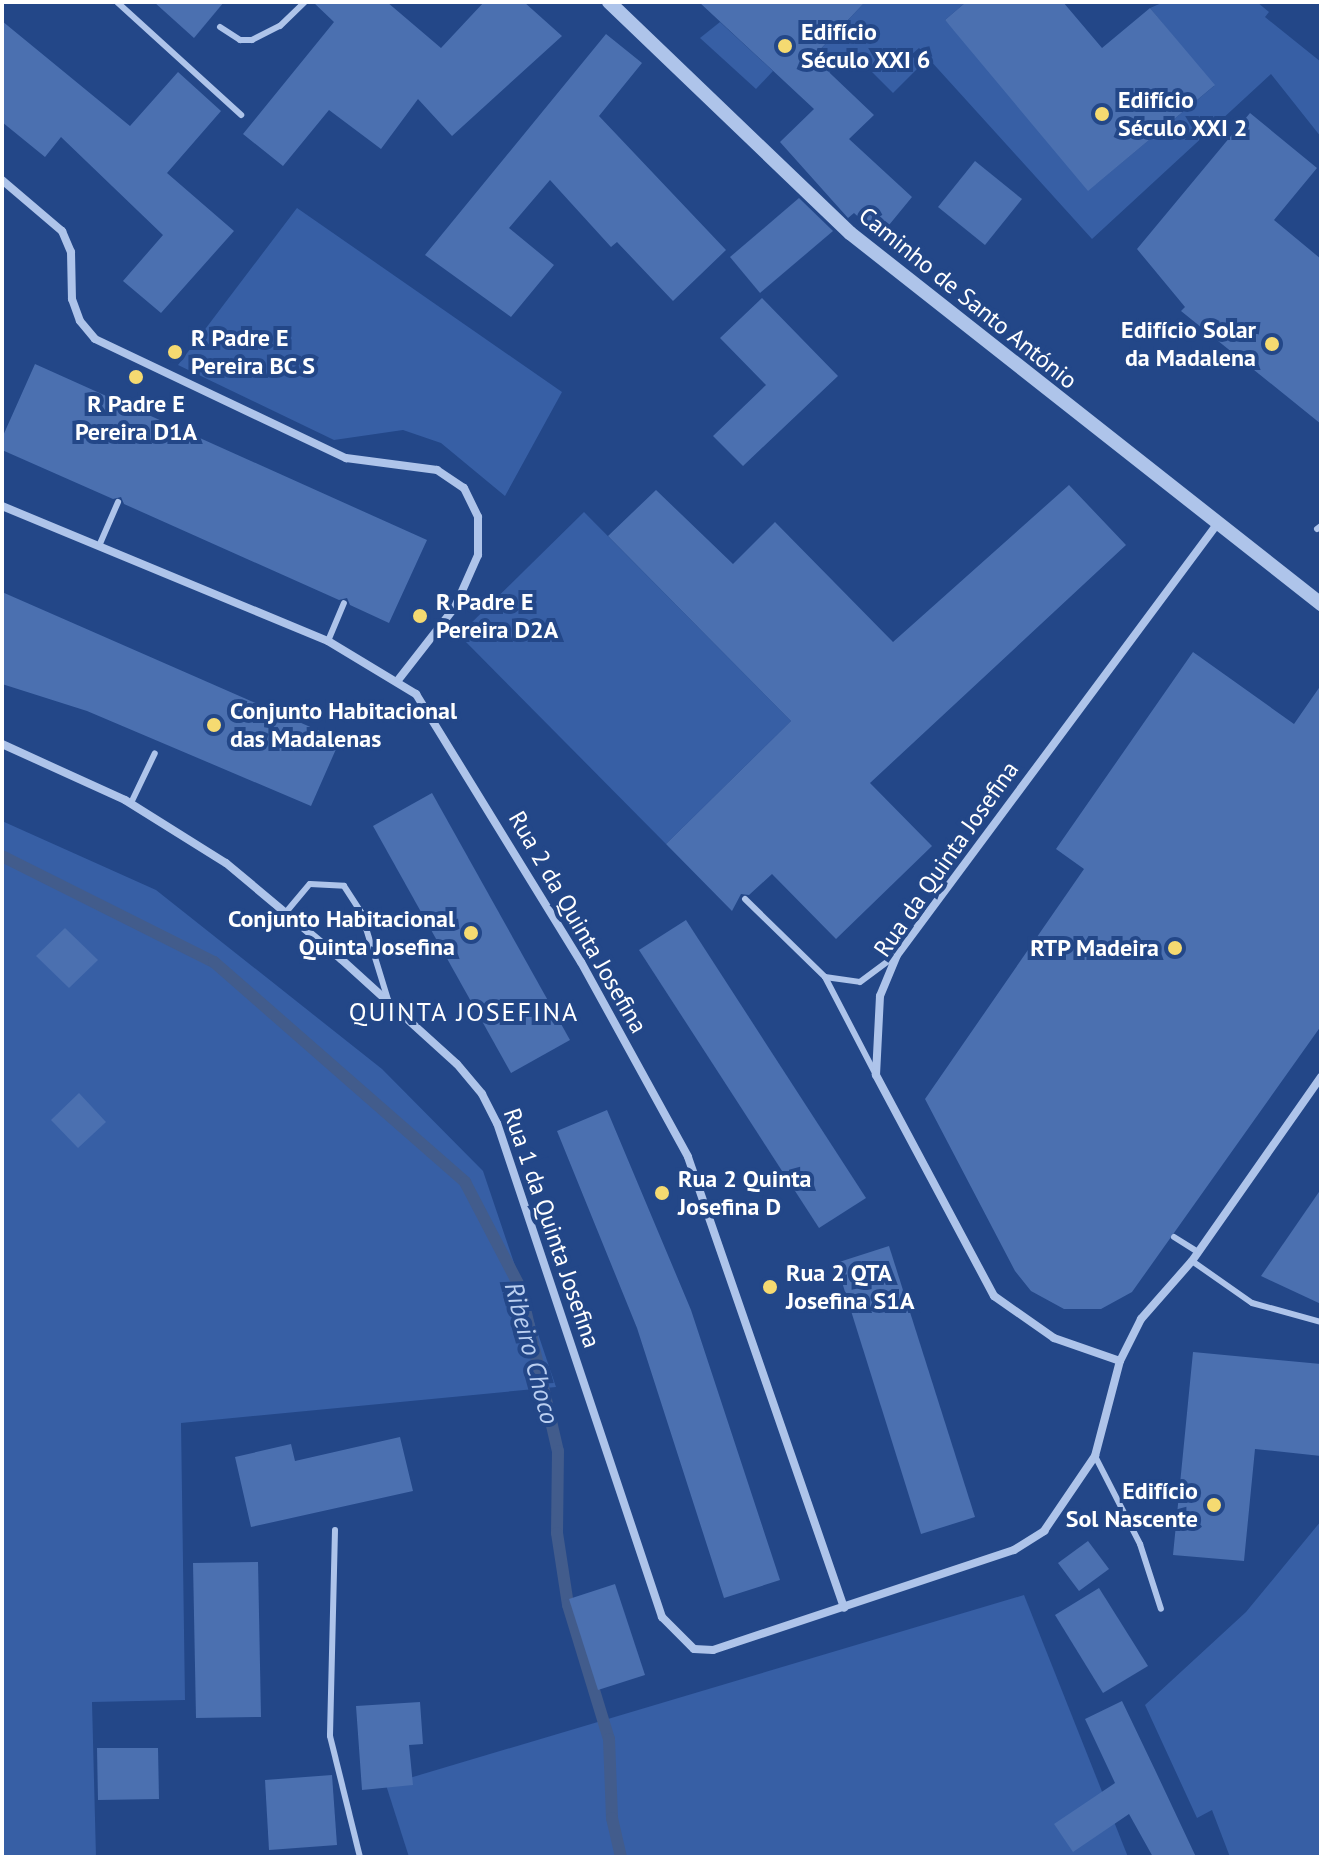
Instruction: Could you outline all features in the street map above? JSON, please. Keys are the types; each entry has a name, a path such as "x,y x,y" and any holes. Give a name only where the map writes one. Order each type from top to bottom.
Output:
{"street":[{"name":"Caminho de Santo António","path":"609,2 850,233 1321,604"},
{"path":"2,180 62,231 71,252 72,299 80,321 95,339 346,458 437,470 464,488 478,517 478,555 455,607 399,679"},
{"name":"Rua 2 da Quinta Josefina","path":"2,506 328,641 399,679 416,694 522,862 688,1157 844,1608"},
{"name":"Rua da Quinta Josefina","path":"876,1075 880,996 897,955 1218,523"},
{"name":"Rua 1 da Quinta Josefina","path":"2,744 131,803 226,863 287,911 457,1064 497,1123 662,1617 694,1649 713,1650 844,1608"},
{"path":"876,1075 994,1296 1054,1338 1120,1361"},
{"path":"844,1608 1014,1550 1044,1531 1095,1456 1120,1361 1141,1319 1192,1261 1321,1077"}],"lane":[{"path":"117,2 241,115"},
{"path":"220,27 240,40 252,40 280,26 305,2"},
{"path":"99,546 118,502"},
{"path":"328,641 344,603"},
{"path":"131,803 155,753"},
{"path":"287,911 310,884 344,886 361,912 389,1003"},
{"path":"745,899 825,977 876,1075"},
{"path":"825,977 860,982 897,955"},
{"path":"1174,1237 1198,1252"},
{"path":"1192,1261 1252,1303 1321,1322"},
{"path":"1095,1456 1140,1544 1161,1609"},
{"path":"335,1530 330,1736 360,1857"}],"shaded area":[{"path":"865,2 966,2 945,20 1096,184 1214,86 1150,8 1164,2 1257,2 1269,12 1265,17 1321,62 1321,137 1271,74 1092,239 919,48 911,55 921,65 893,93 850,50 806,99 788,84"},
{"path":"720,22 773,71 756,89 700,38"},
{"path":"297,208 562,392 505,496 441,443 403,430 334,440 178,365"},
{"path":"584,512 791,721 666,844 459,635"},
{"path":"2,821 156,890 382,1069 483,1171 556,1387 181,1423 185,1700 92,1702 96,1857 2,1857"},
{"path":"1321,1521 1321,1857 1230,1857 1212,1810 1197,1818 1145,1705 1246,1612"},
{"path":"1024,1595 1128,1857 409,1857 386,1785"}],"building":[{"path":"154,2 224,2 194,38"},
{"path":"313,2 387,2 441,48 484,2 524,2 562,36 452,136 418,99 381,149 329,110 283,166 243,134 334,22"},
{"path":"699,2 865,2 813,57 874,115 849,139 912,197 880,236 854,213 848,218 780,142 814,109"},
{"name":"Edifício Século XXI 2","path":"966,2 1063,2 1102,48 1150,8 1215,85 1088,191 945,20"},
{"path":"2,21 130,126 178,72 221,111 167,173 234,231 161,313 123,281 163,235 61,137 45,157 2,122"},
{"path":"606,34 642,63 599,116 726,250 673,301 617,242 611,247 550,180 509,228 554,265 511,317 425,255"},
{"name":"Edifício Solar da Madalena","path":"1250,113 1317,168 1274,220 1321,259 1321,424 1181,311 1185,307 1137,249"},
{"path":"975,161 1022,199 985,245 938,207"},
{"path":"799,198 833,231 760,293 730,257"},
{"path":"762,298 838,376 743,466 713,436 766,385 720,338"},
{"path":"35,364 427,540 389,623 350,605 347,598 339,600 124,504 121,497 113,499 2,450 2,438"},
{"path":"1069,485 1126,545 870,783 932,846 836,939 772,874 749,895 741,894 732,911 666,844 791,721 608,536 656,490 733,564 775,522 893,642"},
{"name":"Conjunto Habitacional das Madalenas","path":"2,592 340,740 311,806 87,711 2,684"},
{"name":"RTP Madeira","path":"1193,652 1294,724 1321,685 1321,1026 1132,1292 1101,1309 1064,1309 1031,1291 1015,1271 925,1099 1084,869 1056,849"},
{"path":"432,793 570,1040 511,1073 373,826"},
{"path":"686,920 866,1198 819,1228 639,950"},
{"path":"65,928 98,960 69,988 36,956"},
{"path":"79,1093 106,1122 78,1148 51,1120"},
{"path":"607,1110 691,1310 780,1580 724,1598 637,1328 557,1131"},
{"path":"1321,1189 1321,1304 1261,1276"},
{"path":"889,1246 975,1517 921,1534 836,1263"},
{"name":"Edifício Sol Nascente","path":"1193,1352 1321,1364 1321,1456 1255,1449 1244,1561 1173,1555"},
{"path":"400,1437 413,1491 251,1527 235,1457 291,1444 295,1461"},
{"path":"1088,1541 1109,1569 1079,1591 1058,1563"},
{"path":"258,1562 261,1717 196,1718 193,1563"},
{"path":"615,1584 645,1675 598,1690 569,1599"},
{"path":"1099,1588 1148,1666 1103,1693 1055,1615"},
{"path":"1122,1701 1196,1857 1153,1857 1129,1814 1073,1852 1054,1824 1115,1783 1085,1719"},
{"path":"420,1702 423,1744 409,1745 413,1785 362,1790 356,1706"},
{"path":"97,1748 158,1748 159,1799 98,1800"},
{"path":"332,1775 337,1845 269,1850 265,1780"}],"waterway":[{"name":"Ribeiro Choco","path":"2,856 214,962 465,1182 520,1287 558,1451 557,1533 568,1605 609,1739 612,1818 621,1857"}],"place":[{"name":"Edifício Século XXI 6","path":"785,46"},
{"name":"Edifício Século XXI 2","path":"1102,114"},
{"name":"Edifício Solar da Madalena","path":"1272,344"},
{"name":"R Padre E Pereira BC S","path":"175,352"},
{"name":"R Padre E Pereira D1A","path":"136,377"},
{"name":"R Padre E Pereira D2A","path":"420,616"},
{"name":"Conjunto Habitacional das Madalenas","path":"214,725"},
{"name":"Conjunto Habitacional Quinta Josefina","path":"471,933"},
{"name":"RTP Madeira","path":"1175,948"},
{"name":"Rua 2 Quinta Josefina D","path":"662,1193"},
{"name":"Rua 2 QTA Josefina S1A","path":"770,1287"},
{"name":"Edifício Sol Nascente","path":"1214,1505"}],"district":[{"name":"QUINTA JOSEFINA","path":"464,1012"}]}
